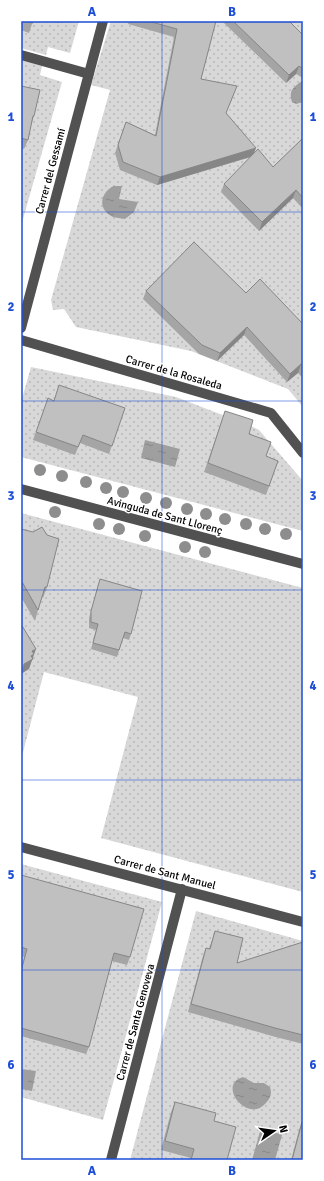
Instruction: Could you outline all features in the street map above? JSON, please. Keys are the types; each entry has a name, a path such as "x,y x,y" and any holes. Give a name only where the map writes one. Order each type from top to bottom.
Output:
{"street":[{"name":"Carrer del Gessamí","path":"21,328 103,21"},
{"path":"21,55 89,74"},
{"name":"Carrer de la Rosaleda","path":"21,340 271,413 303,453"},
{"name":"Avinguda de Sant Llorenç","path":"21,489 303,564"},
{"name":"Carrer de Sant Manuel","path":"21,847 303,922"},
{"name":"Carrer de Santa Genoveva","path":"111,1160 182,889"}],"shaded area":[{"path":"21,21 79,21 70,53 48,47 46,55 21,48"},
{"path":"111,21 300,21 303,26 303,407 288,389 191,351 76,327 64,309 53,310 51,300 110,90 91,85"},
{"path":"21,60 42,66 40,75 62,82 21,226"},
{"path":"31,367 176,397 259,430 303,481 303,531 21,457 21,402"},
{"path":"21,513 303,588 303,892 101,838 138,697 44,672 21,760"},
{"path":"21,864 162,902 103,1120 21,1097"},
{"path":"196,911 303,941 303,1160 130,1160"}],"water":[{"path":"303,80 303,102 296,104 292,102 291,92"},
{"path":"114,186 122,186 119,199 138,202 134,212 125,219 113,217 104,210 102,201 103,197 109,189"},
{"path":"145,440 180,449 175,467 141,458"},
{"path":"21,1069 36,1071 32,1091 21,1089"},
{"path":"243,1077 254,1083 264,1083 270,1087 270,1098 258,1109 251,1109 243,1106 234,1094 233,1087 235,1081"},
{"path":"261,1128 282,1135 275,1160 252,1160"}],"building":[{"path":"148,21 216,21 201,79 237,86 226,113 256,148 160,177 123,162 118,145 126,122 156,136 177,29"},
{"path":"233,21 289,21 303,35 303,69 299,66 289,75"},
{"path":"21,86 40,90 28,140 21,138"},
{"path":"303,138 303,198 296,190 262,222 224,184 258,149 273,167"},
{"path":"194,242 246,293 260,279 303,324 303,367 301,364 290,374 247,327 220,353 202,345 146,291"},
{"path":"59,385 125,408 112,446 83,435 78,447 36,432 48,398 54,401"},
{"path":"225,411 253,420 249,434 271,442 266,456 278,461 269,486 208,463"},
{"path":"42,527 47,535 59,539 47,587 45,587 38,610 21,580 21,529 33,532"},
{"path":"100,579 142,591 131,634 125,632 119,650 93,643 98,624 91,622 91,611"},
{"path":"21,624 36,649 32,651 34,654 31,656 33,659 24,664 21,676"},
{"path":"21,875 144,909 130,957 114,953 89,1047 21,1028 21,971 27,949 21,947"},
{"path":"215,931 243,938 237,963 303,942 303,1035 191,1004 206,948 210,949"},
{"path":"175,1102 216,1113 214,1121 236,1127 227,1160 191,1160 194,1149 165,1141"},
{"path":"302,1122 303,1160 292,1160"}]}
